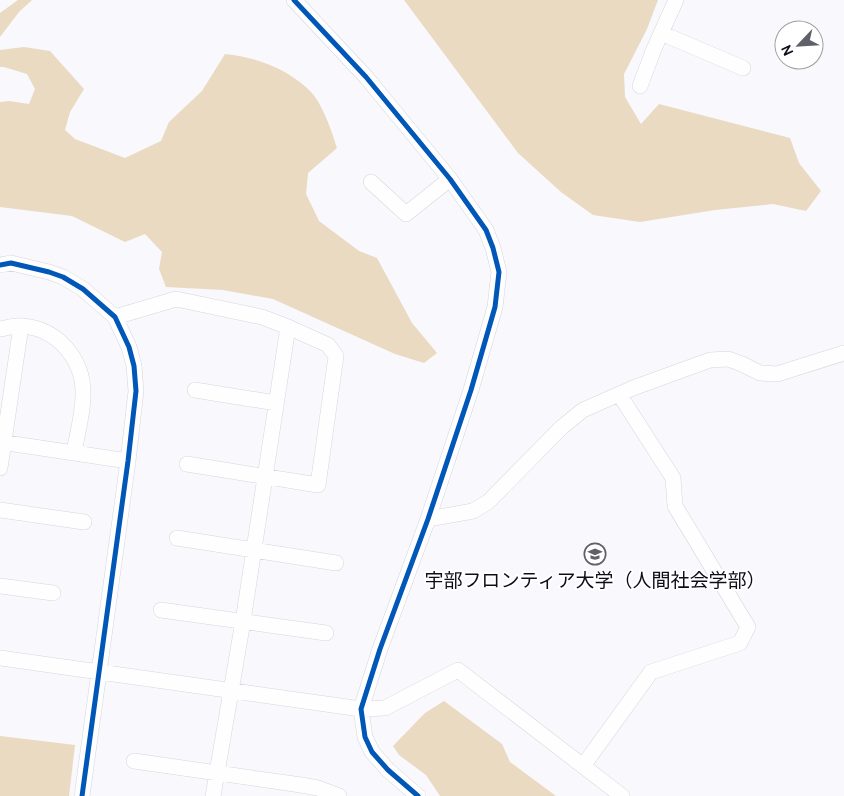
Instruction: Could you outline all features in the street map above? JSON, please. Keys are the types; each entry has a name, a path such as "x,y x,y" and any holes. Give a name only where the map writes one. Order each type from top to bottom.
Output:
{"street":[{"path":"294,0 366,77 450,178 486,230 499,272 495,306 471,390 428,519 380,649 361,709 365,737 372,752 388,770 418,796"},
{"path":"640,86 676,0"},
{"path":"661,33 743,68"},
{"path":"371,182 406,214 450,178"},
{"path":"0,264 11,263 64,277 89,294 115,317 129,347 134,366 136,391 128,461 82,796"},
{"path":"115,317 176,299 262,317 328,345 336,356 318,485 187,464"},
{"path":"0,329 21,326 40,329 55,336 65,345 72,356 79,370 83,396 74,453"},
{"path":"0,468 4,406 21,326"},
{"path":"213,796 243,621 288,327"},
{"path":"428,519 473,511 488,502 562,427 583,410 619,394 710,360 728,359 760,373 777,374 844,353"},
{"path":"195,390 276,403"},
{"path":"583,766 650,672 740,643 748,627 676,506 673,478 619,394"},
{"path":"2,442 128,461"},
{"path":"0,510 84,522"},
{"path":"177,538 336,562"},
{"path":"0,586 53,593"},
{"path":"161,610 326,633"},
{"path":"0,658 361,709 385,708 458,670 622,796"},
{"path":"134,761 302,785 318,788 339,796"}],"shaded area":[{"path":"18,0 32,0 19,12 0,37 0,13"},
{"path":"404,0 658,0 647,29 624,74 625,97 641,124 659,104 790,138 799,163 821,191 806,211 773,204 715,210 640,222 593,215 561,192 518,153"},
{"path":"24,47 50,51 84,89 70,112 65,130 75,139 125,158 161,141 169,122 202,91 225,54 260,61 293,77 315,97 327,119 337,148 308,173 306,194 319,221 359,251 377,258 412,323 437,353 424,363 395,354 273,299 223,290 166,287 159,269 162,252 145,234 125,242 72,216 0,207 0,102 9,101 29,104 35,89 27,74 0,67 0,50"},
{"path":"444,701 502,744 510,762 556,796 440,796 426,775 399,755 393,746 425,713"},
{"path":"0,736 75,745 69,796 0,796"}],"cycle path":[{"path":"294,0 366,77 450,179 486,230 499,272 495,307 471,390 428,519 380,649 361,709 365,737 372,752 388,770 418,796"},
{"path":"0,265 11,263 49,272 63,277 83,289 115,317 129,347 134,366 136,391 128,461 82,796"}],"place":[{"name":"宇部フロンティア大学（人間社会学部）","path":"595,554"}]}
